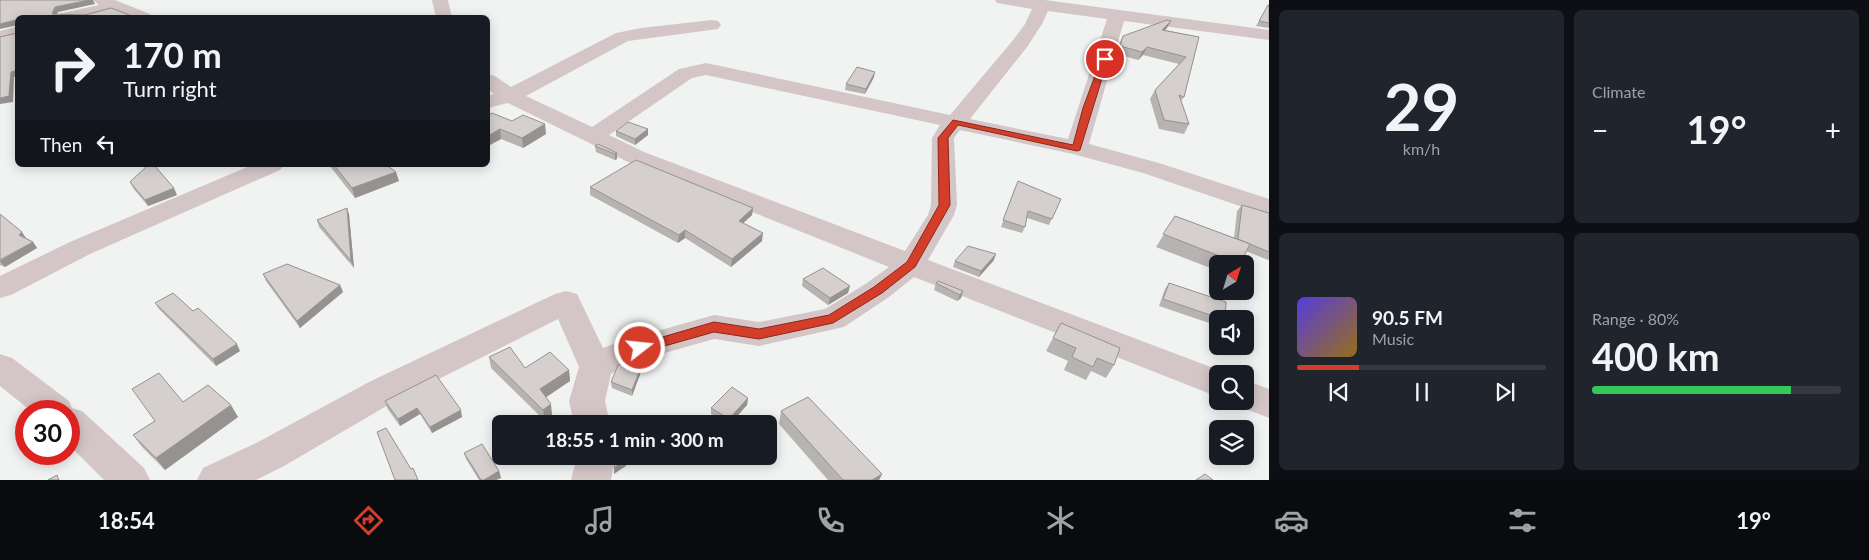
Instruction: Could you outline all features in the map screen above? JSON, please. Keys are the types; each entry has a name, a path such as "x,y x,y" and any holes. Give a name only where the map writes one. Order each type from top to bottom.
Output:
{"street":[{"path":"440,0 443,15"},
{"path":"1003,0 1269,34"},
{"path":"73,15 107,3 137,15"},
{"path":"596,367 622,353 714,327 759,334 833,319 878,290 911,264 944,205 943,138 1012,54 1036,19 1042,4"},
{"path":"1077,148 1117,14"},
{"path":"499,99 622,37 712,25"},
{"path":"0,37 15,31"},
{"path":"592,136 686,73 706,69 1077,148 1169,174 1269,208"},
{"path":"490,83 499,99 592,136 636,157 1209,380"},
{"path":"0,288 80,248 267,167"},
{"path":"217,480 271,454 383,391 566,302 596,367 587,401 590,415"},
{"path":"0,367 42,400"},
{"path":"1254,398 1269,404"},
{"path":"80,432 130,480"},
{"path":"591,480 594,465"}],"building":[{"path":"0,0 89,0 55,7 52,14 85,15 15,15 15,20 0,24"},
{"path":"1268,5 1269,23 1259,21"},
{"path":"111,8 129,15 85,15"},
{"path":"1167,20 1171,21 1162,30 1199,37 1184,97 1179,95 1189,124 1164,120 1155,90 1186,57 1147,47 1142,52 1120,46 1123,36"},
{"path":"15,33 15,71 11,72 9,96 0,98 0,37"},
{"path":"857,67 875,72 866,89 846,84"},
{"path":"492,113 512,121 523,115 545,124 522,138 500,129 490,135 490,114"},
{"path":"628,122 648,129 635,139 616,131"},
{"path":"598,144 617,153 615,154 595,146"},
{"path":"636,160 753,208 739,221 763,233 732,259 685,230 679,235 590,187"},
{"path":"146,167 156,167 174,188 145,200 130,182"},
{"path":"336,167 389,167 396,172 352,188"},
{"path":"1018,181 1061,199 1052,219 1028,211 1025,227 1003,220"},
{"path":"1242,205 1269,213 1269,252 1238,239"},
{"path":"347,208 351,261 317,220"},
{"path":"0,214 22,232 19,235 33,242 0,260"},
{"path":"1175,216 1250,244 1244,255 1217,255 1163,234"},
{"path":"968,246 996,254 981,271 955,261"},
{"path":"287,264 340,285 297,321 263,274"},
{"path":"823,268 850,286 830,298 803,279"},
{"path":"938,281 963,291 960,295 936,283"},
{"path":"1169,283 1209,296 1209,300 1226,302 1226,310 1209,310 1209,315 1163,299"},
{"path":"173,293 193,311 198,308 237,344 213,359 155,303"},
{"path":"1061,323 1120,348 1114,365 1097,358 1093,367 1072,357 1076,348 1053,338"},
{"path":"510,347 525,368 550,352 569,370 540,389 551,404 543,410 489,357"},
{"path":"646,355 632,390 611,382 618,365 634,357"},
{"path":"159,373 183,402 208,385 231,405 156,458 133,435 155,421 132,389"},
{"path":"436,375 461,410 430,427 417,408 398,419 385,401"},
{"path":"732,387 748,398 733,415 722,415 711,408"},
{"path":"808,397 882,474 872,480 843,480 781,411"},
{"path":"386,428 411,469 413,468 418,480 395,480 377,432"},
{"path":"482,444 492,460 492,465 495,465 499,471 481,480 464,453"},
{"path":"1205,474 1213,480 1196,480"},
{"path":"57,475 59,480 48,480"}],"route":[{"path":"640,348 714,327 759,334 833,319 878,290 911,264 944,205 943,138 956,122 1077,148 1088,108 1105,59"}]}
